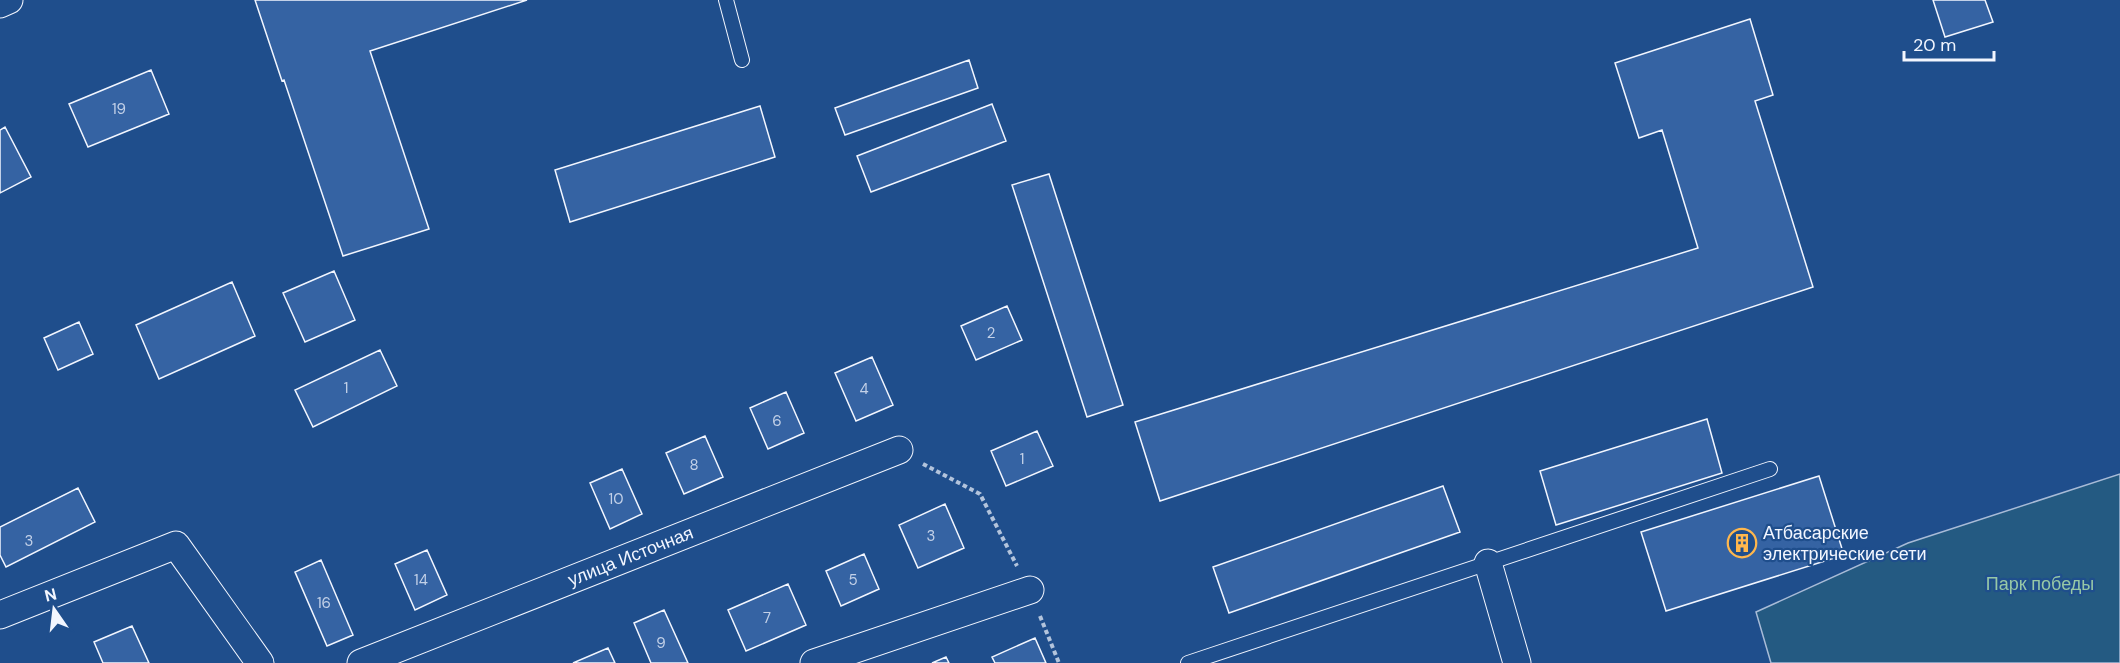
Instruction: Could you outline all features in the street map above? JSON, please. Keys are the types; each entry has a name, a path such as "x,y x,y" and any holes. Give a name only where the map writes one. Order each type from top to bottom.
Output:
{"street":[{"path":"0,4 9,0"},
{"name":"улица Источная","path":"361,663 899,450"},
{"path":"0,615 176,545 260,663"},
{"path":"1488,563 1517,663"},
{"path":"814,663 1030,590"}],"lane":[{"path":"726,0 742,60"},
{"path":"1188,663 1770,469"}],"path":[{"path":"899,450 980,494 1030,590 1059,663"}],"green space":[{"name":"Парк победы","path":"2120,474 2120,663 1771,663 1756,612 1908,543"}],"building":[{"path":"255,0 527,0 370,51 429,229 343,256"},
{"path":"1933,0 1985,0 1993,22 1945,37"},
{"path":"1750,19 1773,95 1755,101 1813,287 1160,501 1135,422 1698,248 1662,130 1639,138 1615,63"},
{"path":"969,60 978,88 845,135 835,108"},
{"path":"151,70 169,114 88,147 69,104"},
{"path":"992,104 1006,141 871,192 857,156"},
{"path":"760,106 775,157 570,222 555,170"},
{"path":"5,127 31,177 0,193 0,130"},
{"path":"1049,174 1123,405 1087,417 1012,185"},
{"path":"334,271 355,320 305,342 283,293"},
{"path":"232,282 255,336 159,379 136,325"},
{"path":"1007,306 1022,340 976,360 961,326"},
{"path":"79,322 93,354 58,370 44,338"},
{"path":"380,350 397,386 313,427 295,390"},
{"path":"872,357 893,405 856,421 835,373"},
{"path":"786,392 804,433 768,449 750,408"},
{"path":"1707,419 1722,473 1556,525 1540,471"},
{"path":"1037,431 1053,466 1006,486 991,451"},
{"path":"705,436 723,477 684,494 666,453"},
{"path":"622,469 642,514 610,529 590,483"},
{"name":"Атбасарские электрические сети","path":"1819,476 1844,555 1666,611 1641,532"},
{"path":"1443,486 1460,532 1229,613 1213,567"},
{"path":"78,488 95,522 6,567 0,555 0,527"},
{"path":"945,504 964,548 918,568 899,525"},
{"path":"427,550 447,595 415,610 395,564"},
{"path":"864,554 879,589 841,606 826,571"},
{"path":"321,560 353,635 327,646 295,572"},
{"path":"788,584 806,625 746,651 728,610"},
{"path":"664,610 688,663 651,663 634,623"},
{"path":"132,626 149,663 103,663 94,642"},
{"path":"1035,638 1046,663 995,663 992,657"},
{"path":"608,648 615,663 573,663"},
{"path":"946,657 949,663 932,663"}],"place":[{"name":"Атбасарские электрические сети","path":"1742,543"}]}
